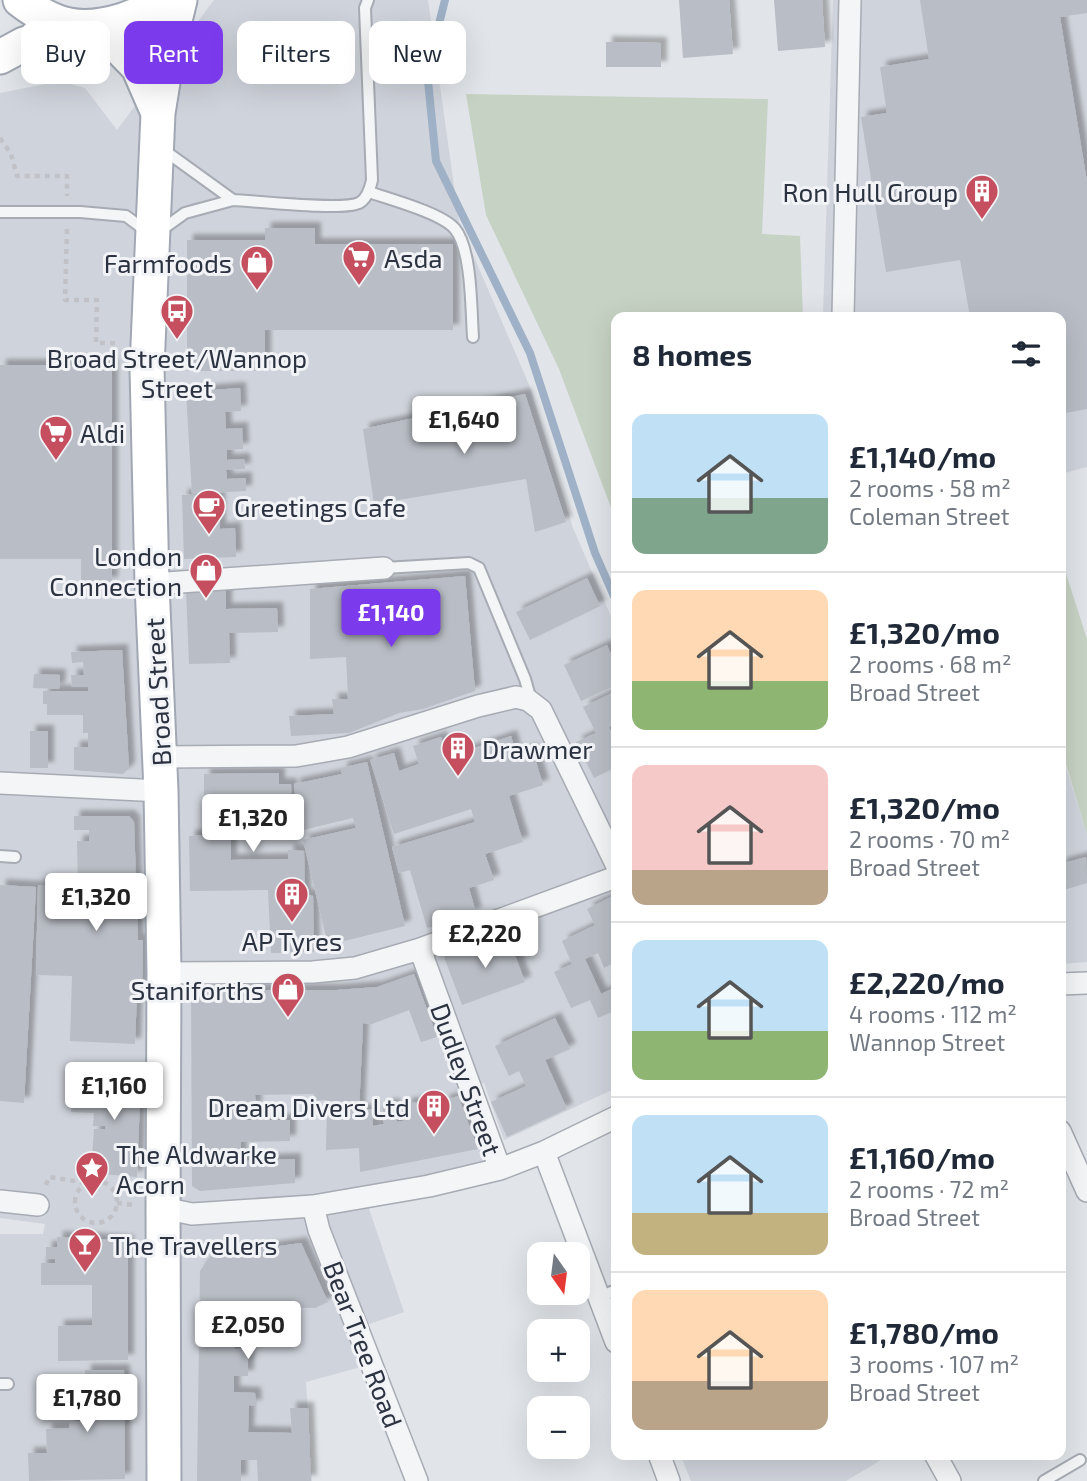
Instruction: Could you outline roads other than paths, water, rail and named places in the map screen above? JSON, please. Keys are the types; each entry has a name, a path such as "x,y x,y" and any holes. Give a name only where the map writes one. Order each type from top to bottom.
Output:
{"main road":[{"path":"20,0 39,15 63,21"},
{"path":"110,22 132,17 163,0"},
{"name":"Broad Street","path":"164,1481 162,791 152,584 148,343 157,129 169,45 180,0"},
{"name":"Broad Street","path":"110,45 138,66 157,129"},
{"path":"0,57 21,46"}],"street":[{"path":"843,312 850,0"},
{"path":"152,584 384,568"},
{"path":"160,757 296,757 348,747 478,706 516,697 528,700 541,710 611,853"},
{"path":"0,783 162,791"},
{"path":"164,973 313,972 355,968 420,949 611,879"},
{"name":"Dudley Street","path":"420,949 500,1169"},
{"path":"1066,984 1087,983"},
{"path":"163,1208 192,1214 313,1206 429,1186 500,1169 544,1152 611,1119"},
{"path":"1066,1144 1087,1191"},
{"path":"544,1152 607,1294 611,1315"},
{"path":"0,1201 38,1205"},
{"name":"Bear Tree Road","path":"313,1206 319,1230 417,1481"},
{"path":"661,1460 669,1481"},
{"path":"938,1460 950,1481"}],"lane":[{"path":"0,212 67,212 125,216 152,236 185,213 233,200 342,207 361,202 369,192 373,180 365,8 368,0"},
{"path":"157,129 233,200"},
{"path":"369,192 429,212 455,228 466,255 473,337"},
{"path":"384,568 469,563 480,568 525,679 528,700"},
{"path":"0,856 15,857"},
{"path":"1044,1481 1080,1460"}],"waterway":[{"path":"445,0 427,71 436,161 530,353 595,553 611,590"}],"place":[{"name":"Ron Hull Group","path":"982,221"},
{"name":"Asda","path":"359,287"},
{"name":"Farmfoods","path":"257,292"},
{"name":"Broad Street/Wannop Street","path":"177,341"},
{"name":"Aldi","path":"56,462"},
{"name":"Greetings Cafe","path":"209,536"},
{"name":"London Connection","path":"206,600"},
{"name":"Drawmer","path":"458,778"},
{"name":"AP Tyres","path":"292,924"},
{"name":"Staniforths","path":"288,1019"},
{"name":"Dream Divers Ltd","path":"434,1136"},
{"name":"The Aldwarke Acorn","path":"92,1198"},
{"name":"The Travellers","path":"85,1274"}]}
